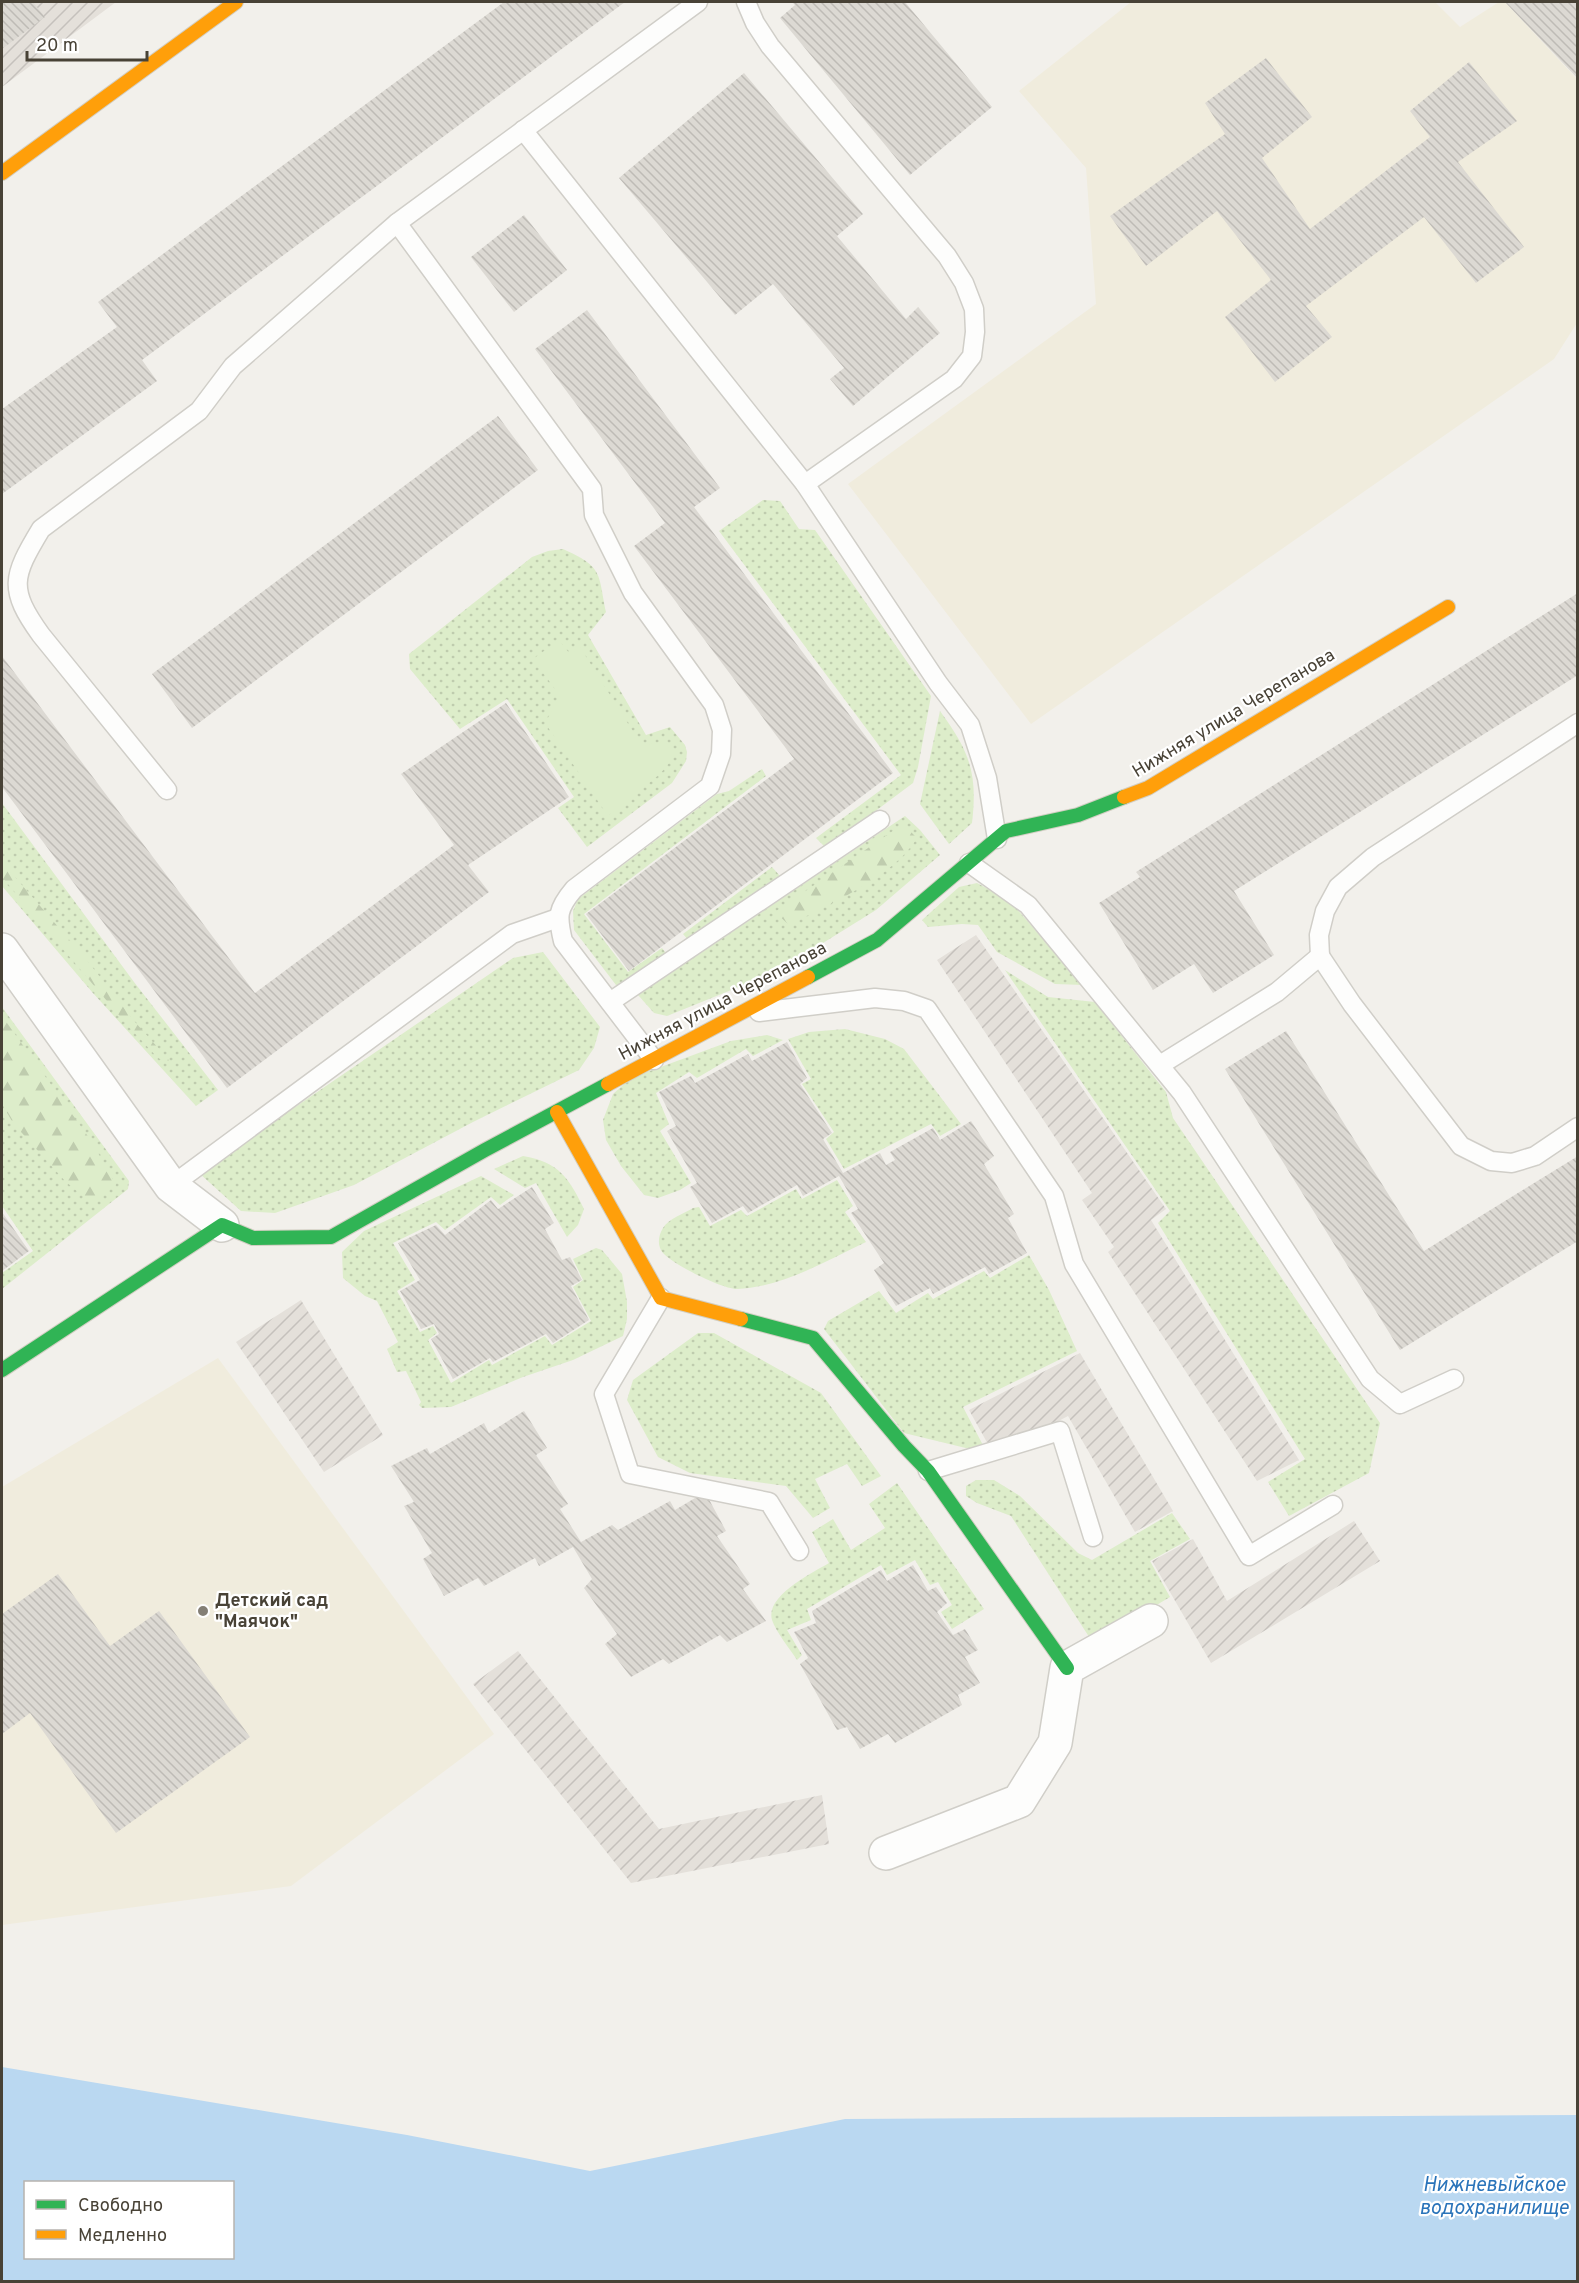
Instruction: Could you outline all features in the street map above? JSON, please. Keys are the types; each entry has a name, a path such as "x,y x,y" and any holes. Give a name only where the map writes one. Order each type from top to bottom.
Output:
{"street":[{"path":"2,172 236,2"},
{"name":"Нижняя улица Черепанова","path":"222,1225 253,1238 331,1237 557,1112 878,940 1006,831 1078,815 1149,788 1448,607"},
{"path":"2,950 171,1186 222,1225 2,1370"},
{"path":"557,1112 661,1298 813,1338 904,1446 928,1471 1066,1668 1056,1743 1019,1801 886,1853"},
{"path":"1066,1668 1151,1621"}],"lane":[{"path":"167,790 23,610 16,584 25,555 41,529 199,411 233,366 397,223 698,2"},
{"path":"747,2 755,23 770,46 947,256 964,283 974,309 975,332 972,356 954,379 805,484"},
{"path":"523,130 805,484 938,683 970,725 987,778 997,839"},
{"path":"397,223 592,489 594,514 633,593 714,705 722,730 721,754 710,786 574,889 562,903 558,918 563,941 654,1060"},
{"path":"1578,723 1373,857 1338,887 1325,911 1319,934 1320,956 1352,1004 1461,1146 1491,1161 1512,1163 1535,1156 1578,1127"},
{"path":"610,1002 880,820"},
{"path":"969,863 1028,905 1182,1093 1370,1379 1400,1404 1454,1379"},
{"path":"171,1186 512,934 558,918"},
{"path":"1160,1065 1277,992 1320,956"},
{"path":"736,1015 875,998 904,1001 927,1009 1054,1196 1074,1264 1249,1556 1333,1505"},
{"path":"661,1298 604,1394 630,1474 769,1502 799,1551"},
{"path":"928,1471 1060,1431 1093,1537"}],"shaded area":[{"path":"2,2 116,2 2,87"},
{"path":"1131,2 1435,2 1460,27 1499,2 1505,2 1577,79 1577,323 1554,359 1031,724 848,484 1096,304 1086,168 1019,91"},
{"path":"976,935 1166,1209 1151,1220 1299,1460 1257,1481 1108,1252 1114,1247 1082,1200 1092,1193 937,960"},
{"path":"301,1300 383,1435 324,1472 236,1342"},
{"path":"1080,1353 1173,1511 1135,1532 1068,1416 994,1455 969,1410"},
{"name":"Детский сад \"Маячок\"","path":"218,1358 494,1734 291,1886 2,1925 2,1487"},
{"path":"1354,1521 1380,1561 1211,1663 1152,1561 1193,1539 1227,1601"},
{"path":"518,1651 659,1829 822,1795 829,1844 631,1883 473,1684"}],"green space":[{"path":"763,500 780,501 799,529 815,530 931,696 913,783 826,848 816,838 901,775 719,531"},
{"path":"563,549 585,561 596,572 602,588 606,612 588,635 646,735 670,727 685,745 687,752 686,761 672,783 587,847 558,808 574,797 507,699 460,729 410,669 409,654 532,557 548,551"},
{"path":"559,640 570,654 580,647 642,746 665,741 674,757 660,774 608,816 545,723 560,696 533,659"},
{"path":"940,711 964,751 969,763 974,790 972,823 949,844 920,804"},
{"path":"762,769 766,776 584,914 628,972 662,948 668,956 623,986 616,985 574,930 573,911 578,899 717,794 729,791"},
{"path":"2,803 134,982 218,1090 196,1106 92,992 2,886"},
{"path":"905,816 920,830 940,855 876,910 778,971 667,1016 654,1013 638,995"},
{"path":"903,824 917,838 907,852 877,877 841,899 789,925 775,912"},
{"path":"2,862 86,959 135,1022 168,1059 173,1069 156,1056 129,1027 2,877"},
{"path":"772,867 780,876 689,941 683,934"},
{"path":"977,883 1010,901 1083,985 1055,984 997,952 978,925 928,927 922,920 959,887"},
{"path":"543,952 600,1027 594,1048 579,1070 473,1122 354,1185 275,1213 241,1211 199,1173 513,958"},
{"path":"1005,970 1048,997 1095,1002 1166,1092 1173,1118 1380,1423 1369,1473 1289,1516 1268,1482 1305,1459 1158,1223 1170,1211"},
{"path":"2,1007 129,1181 128,1189 2,1289 2,1273 33,1251 2,1206"},
{"path":"2,1016 92,1142 116,1185 91,1203 65,1181 13,1123 2,1104"},
{"path":"845,1029 885,1039 904,1049 961,1124 940,1136 931,1124 844,1169 826,1139 834,1132 802,1084 811,1079 788,1039 809,1032"},
{"path":"767,1035 783,1040 753,1056 746,1049 697,1078 689,1072 656,1093 669,1124 660,1131 691,1183 680,1190 658,1198 644,1195 621,1166 606,1140 603,1120 613,1094 631,1078 731,1041"},
{"path":"523,1156 546,1162 554,1167 568,1180 579,1198 584,1209 578,1225 567,1237 536,1183 525,1188 494,1169"},
{"path":"481,1176 514,1195 500,1205 491,1197 445,1230 436,1222 393,1243 415,1280 397,1291 420,1332 433,1326 437,1333 428,1340 451,1383 489,1360 492,1365 545,1336 552,1345 591,1321 573,1287 583,1280 573,1259 596,1248 602,1250 622,1274 627,1302 627,1319 623,1336 573,1360 523,1377 451,1407 422,1408 406,1371 397,1372 387,1349 398,1342 377,1301 365,1296 343,1278 342,1252 364,1231"},
{"path":"837,1180 853,1206 845,1212 866,1242 788,1278 754,1287 730,1288 687,1270 663,1253 660,1247 659,1238 665,1225 693,1208 699,1207 710,1226 741,1210 747,1216 796,1189 802,1199"},
{"path":"1029,1255 1049,1290 1077,1351 963,1407 985,1449 974,1450 904,1433 824,1329 828,1321 879,1291 896,1313 928,1293 933,1299 984,1271 990,1278"},
{"path":"698,1333 714,1333 821,1393 881,1476 862,1486 847,1464 815,1479 830,1508 813,1518 786,1486 690,1473 658,1457 627,1400 633,1380"},
{"path":"976,1480 994,1480 1020,1496 1078,1553 1092,1560 1172,1513 1190,1539 1150,1561 1170,1597 1093,1643 1011,1516 977,1503 966,1496 966,1486"},
{"path":"897,1483 984,1609 952,1629 941,1612 952,1605 938,1582 930,1585 915,1560 887,1575 881,1565 807,1609 811,1620 787,1630 802,1655 797,1660 774,1625 772,1611 782,1594 829,1563 812,1532 833,1519 851,1550 885,1528 869,1504"}],"water":[{"name":"Нижневыйское водохранилище","path":"2,2067 407,2135 590,2171 845,2119 1577,2115 1577,2281 2,2281"}],"building":[{"path":"2,2 33,2 45,17 2,49"},
{"path":"504,2 625,2 142,360 157,381 2,494 2,409 117,327 98,302"},
{"path":"792,2 905,2 992,107 910,175 780,18 795,5"},
{"path":"1505,2 1578,2 1578,79"},
{"path":"1266,58 1312,117 1262,158 1310,229 1430,137 1410,111 1469,62 1517,121 1458,162 1524,247 1476,283 1424,217 1306,306 1332,337 1275,382 1225,317 1271,280 1217,211 1146,266 1110,216 1225,134 1205,103"},
{"path":"744,73 863,214 837,236 906,319 918,307 940,333 853,406 830,379 844,368 773,284 735,315 619,178"},
{"path":"524,215 567,270 514,312 471,257"},
{"path":"587,310 720,488 694,507 893,773 629,971 586,914 794,759 634,546 665,523 535,349"},
{"path":"498,416 538,470 192,728 152,674"},
{"path":"1578,593 1578,675 1234,891 1274,955 1213,993 1194,964 1153,990 1099,903 1140,877 1136,872"},
{"path":"2,656 255,993 454,845 401,774 506,703 569,797 468,865 489,892 227,1088 2,787"},
{"path":"1286,1031 1424,1251 1578,1156 1578,1241 1400,1350 1225,1069"},
{"path":"787,1042 807,1078 800,1084 832,1133 823,1139 843,1173 880,1153 886,1165 895,1160 890,1152 933,1128 940,1140 971,1121 994,1156 984,1164 1014,1214 1008,1218 1027,1253 989,1274 985,1267 933,1294 930,1288 896,1306 874,1270 884,1263 851,1213 858,1209 839,1176 803,1196 797,1185 748,1213 743,1206 712,1223 690,1187 697,1183 667,1131 676,1126 659,1092 691,1076 695,1083 748,1054 752,1061"},
{"path":"532,1187 554,1223 545,1229 562,1260 570,1257 582,1280 571,1286 589,1320 553,1343 546,1334 493,1362 490,1358 453,1379 431,1339 439,1334 434,1324 421,1329 400,1291 420,1280 398,1243 436,1225 445,1235 491,1200 498,1209"},
{"path":"2,1212 29,1251 2,1271"},
{"path":"524,1411 547,1448 536,1455 568,1504 560,1509 581,1542 612,1525 618,1530 670,1501 675,1510 705,1492 726,1531 717,1536 750,1584 743,1589 766,1621 727,1642 720,1635 669,1664 663,1659 631,1677 605,1644 617,1634 584,1588 592,1579 573,1547 539,1566 535,1558 484,1586 478,1578 444,1596 423,1559 432,1553 404,1506 414,1502 391,1466 427,1448 430,1454 484,1423 489,1433"},
{"path":"913,1565 928,1591 936,1587 947,1603 937,1612 953,1635 965,1629 978,1650 965,1657 980,1683 958,1695 962,1705 895,1743 888,1734 860,1749 847,1727 837,1730 800,1664 808,1658 794,1632 816,1623 812,1611 881,1570 887,1581"},
{"path":"58,1574 110,1646 159,1611 250,1737 116,1833 30,1713 2,1734 2,1614"}],"traffic: fast":[{"path":"808,977 877,940 1006,831 1078,815 1124,797"},
{"path":"2,1370 222,1225 253,1238 331,1237 608,1084"},
{"path":"741,1319 813,1338 904,1446 928,1471 1067,1668"}],"traffic: slow":[{"path":"2,173 236,2"},
{"path":"1124,797 1148,788 1448,607"},
{"path":"608,1084 808,977"},
{"path":"557,1112 661,1298 741,1319"}],"place":[{"name":"Детский сад \"Маячок\"","path":"203,1611"}]}
